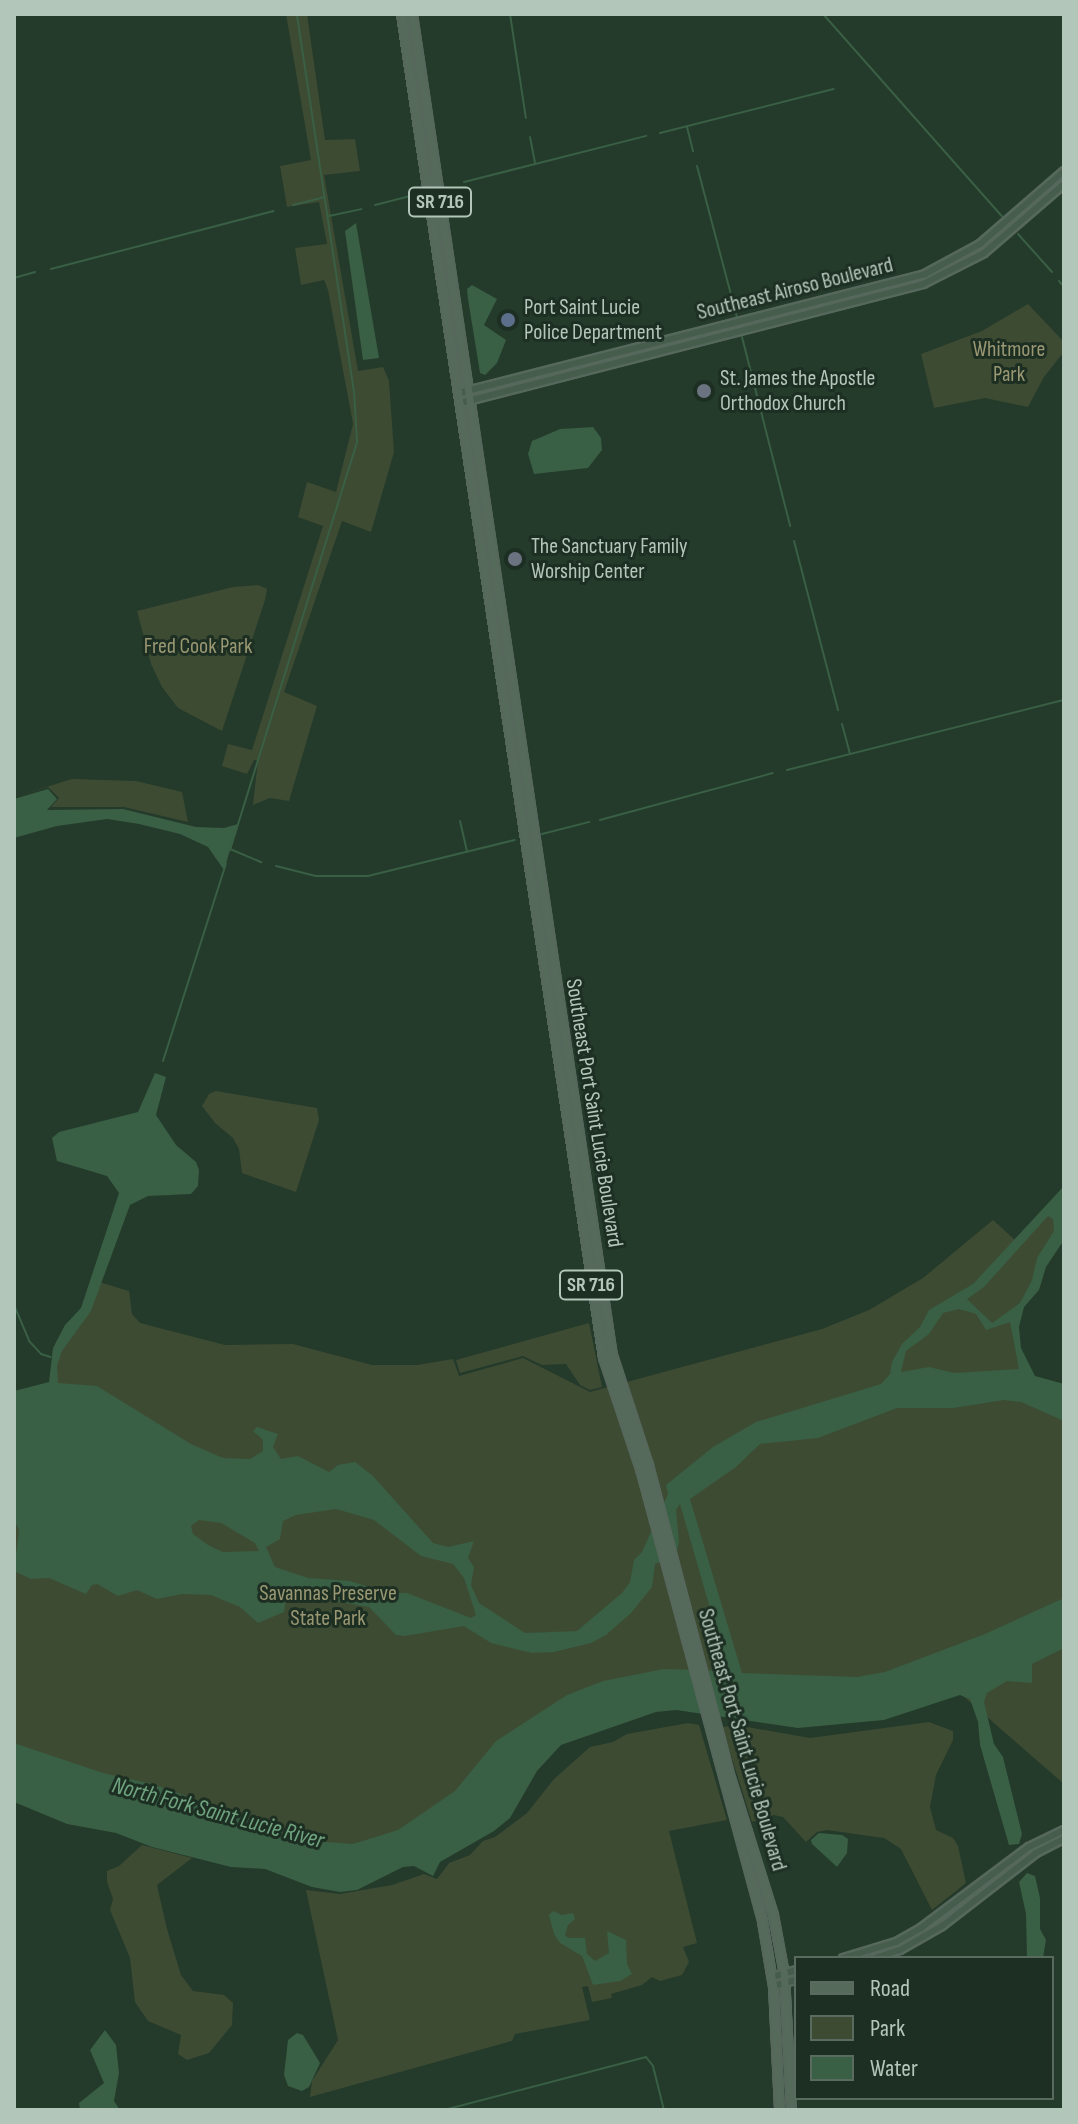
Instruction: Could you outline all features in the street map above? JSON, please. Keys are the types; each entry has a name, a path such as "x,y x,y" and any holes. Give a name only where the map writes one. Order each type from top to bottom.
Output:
{"main road":[{"name":"SR 716","path":"401,14 459,393"},
{"name":"SR 716","path":"412,14 469,390"},
{"path":"411,82 424,91"},
{"path":"413,95 427,108"},
{"path":"425,175 431,183 437,218 444,225"},
{"name":"Southeast Airoso Boulevard","path":"459,393 925,274 980,244 1063,178"},
{"name":"Southeast Airoso Boulevard","path":"460,403 923,284 984,253 1063,178"},
{"path":"433,227 441,237 448,281 454,292"},
{"name":"Southeast Port Saint Lucie Boulevard","path":"469,390 609,1333 617,1374 655,1489 740,1845 762,1921 773,1986 780,2110"},
{"name":"Southeast Port Saint Lucie Boulevard","path":"459,393 596,1314 608,1378 692,1649"},
{"path":"507,718 520,734"},
{"path":"596,1314 600,1317 602,1329 609,1333"},
{"name":"Southeast Port Saint Lucie Boulevard","path":"714,1736 773,1915 784,1974 791,2110"},
{"path":"850,1956 896,1942 921,1928 1029,1847 1064,1830"},
{"path":"881,1956 900,1950 942,1926 1036,1853 1064,1839"},
{"path":"740,1845 746,1846 757,1861"},
{"path":"772,1977 794,1971"},
{"path":"773,1986 794,1981"}],"green space":[{"path":"286,14 307,14 325,140 355,139 360,171 324,175 358,371 383,367 389,381 394,452 371,532 342,521 284,692 317,706 289,801 270,798 253,805 258,760 254,760 247,774 222,766 228,744 252,750 323,526 298,517 307,482 336,492 353,424 328,290 324,280 301,285 295,248 327,244 319,202 287,207 280,166 311,160"},
{"name":"Whitmore Park","path":"1028,304 1064,342 1063,353 1044,377 1028,407 985,398 934,408 921,354 982,331"},
{"name":"Fred Cook Park","path":"258,585 267,589 265,600 222,731 178,708 162,687 151,664 137,611 233,587"},
{"path":"72,779 136,781 182,792 188,822 124,807 51,807 59,798 48,787 14,797"},
{"path":"216,1091 317,1108 319,1120 296,1192 242,1173 239,1149 233,1138 215,1123 202,1106 209,1094"},
{"name":"Savannas Preserve State Park","path":"1055,1212 1061,1223 1018,1311 1016,1339 1023,1381 1064,1404 1064,1784 947,1682 580,1712 460,1816 342,1863 14,1761 14,1449 45,1424 57,1351 99,1282 129,1291 132,1314 140,1323 225,1345 293,1344 372,1365 417,1365 453,1359 459,1376 523,1358 590,1392 822,1329 869,1310 923,1278 993,1220 1015,1240 1044,1214"},
{"path":"589,1323 602,1387 590,1390 580,1385 566,1364 542,1365 523,1356 460,1373 456,1360"},
{"path":"929,1722 953,1731 953,1740 936,1775 930,1807 936,1830 953,1838 958,1846 966,1883 932,1910 901,1849 884,1838 827,1830 817,1832 806,1842 783,1817 774,1815 752,1822 722,1727 736,1725 810,1738"},
{"path":"688,1723 699,1725 727,1820 669,1831 697,1943 683,1947 689,1962 682,1975 660,1981 652,1977 642,1985 611,1994 612,1998 592,2002 588,1986 582,1987 590,2020 515,2034 512,2041 310,2097 312,2081 338,2040 306,1890 340,1894 392,1885 424,1874 437,1879 449,1863 470,1855 483,1841 495,1837 527,1813 554,1779 590,1747 613,1742 627,1734"},
{"path":"142,1845 192,1858 157,1885 167,1929 181,1975 193,1991 224,1995 233,2003 232,2025 209,2053 187,2060 178,2054 181,2035 148,2021 135,2002 130,1958 110,1910 113,1899 107,1871 119,1866"}],"water":[{"path":"356,223 379,358 363,360 345,231"},
{"path":"472,285 497,299 484,325 506,340 497,363 485,375 480,373 468,299 467,289"},
{"path":"593,427 601,438 602,450 588,468 534,474 528,454 532,441 560,429"},
{"path":"48,789 57,799 47,810 123,809 196,827 224,828 238,824 224,870 208,847 180,834 107,819 57,826 14,838 14,799"},
{"name":"North Fork Saint Lucie River","path":"155,1073 166,1077 156,1115 176,1145 196,1162 198,1186 191,1194 148,1196 130,1205 91,1311 62,1351 57,1366 58,1383 97,1386 191,1444 223,1458 250,1459 263,1451 263,1440 253,1431 257,1427 278,1434 273,1447 281,1459 298,1456 329,1472 338,1465 355,1462 373,1476 433,1543 448,1547 474,1541 468,1558 474,1567 471,1585 479,1603 525,1633 577,1631 622,1593 630,1582 634,1560 642,1552 668,1494 666,1485 713,1447 756,1422 881,1384 890,1374 892,1362 902,1344 920,1327 929,1310 973,1284 1064,1186 1062,1243 1046,1267 1039,1290 1024,1307 1019,1327 1021,1348 1035,1376 1064,1384 1064,1421 1021,1402 1004,1400 953,1408 897,1408 818,1438 760,1444 736,1467 690,1499 742,1673 857,1677 885,1672 985,1634 1064,1598 1064,1648 1032,1664 1032,1683 1007,1681 987,1693 984,1702 994,1744 1003,1757 1022,1834 1019,1844 1009,1845 980,1745 978,1722 970,1699 960,1695 884,1720 798,1728 676,1710 656,1712 561,1745 537,1771 510,1818 494,1831 440,1862 433,1876 414,1866 403,1867 357,1890 340,1892 312,1887 265,1869 231,1867 152,1847 116,1833 67,1824 14,1802 14,1743 103,1773 152,1784 314,1841 353,1844 398,1830 455,1791 496,1741 567,1695 603,1681 664,1669 728,1671 680,1504 676,1510 679,1541 676,1555 655,1564 652,1587 631,1613 606,1635 591,1643 554,1652 532,1653 491,1643 464,1626 396,1635 369,1607 318,1598 286,1597 284,1612 258,1623 240,1607 211,1595 182,1594 157,1599 137,1590 118,1596 97,1584 92,1585 86,1594 49,1578 31,1579 14,1571 19,1530 14,1520 14,1391 49,1382 53,1348 65,1325 81,1308 119,1193 107,1176 57,1161 52,1138 59,1132 138,1112","holes":["1048,1216 1053,1219 1054,1231 1037,1258 1032,1280 1020,1303 992,1323 967,1299 984,1287","959,1309 976,1314 986,1330 1010,1322 1019,1369 954,1373 929,1367 901,1372 906,1351 929,1334 943,1313","336,1509 374,1520 421,1556 453,1564 464,1578 476,1615 471,1618 407,1593 387,1593 350,1581 308,1578 275,1567 266,1547 280,1539 283,1521 296,1515","199,1520 221,1523 255,1543 259,1551 223,1552 193,1534 191,1526"]},
{"path":"819,1833 842,1835 848,1839 847,1853 837,1867 812,1844 811,1840"},
{"path":"1027,1873 1035,1876 1040,1898 1040,1929 1046,1940 1043,1956 1027,1956 1026,1914 1019,1882"},
{"path":"553,1911 562,1915 573,1913 575,1919 568,1925 565,1935 568,1938 585,1938 587,1954 595,1961 609,1953 607,1931 626,1940 627,1964 632,1974 620,1981 593,1985 582,1956 560,1943 554,1934 549,1915"},
{"path":"105,2030 116,2045 119,2073 114,2101 120,2110 80,2110 79,2103 104,2083 90,2050"},
{"path":"297,2033 303,2035 320,2063 309,2087 302,2091 288,2086 284,2075 288,2040"}],"waterway":[{"path":"230,850 357,441 354,392 297,14"},
{"path":"510,14 526,118"},
{"path":"823,14 1002,216"},
{"path":"660,133 834,89"},
{"path":"687,127 693,151"},
{"path":"464,182 646,136"},
{"path":"530,137 535,163"},
{"path":"697,166 737,317"},
{"path":"375,205 422,193"},
{"path":"293,205 324,197"},
{"path":"329,216 361,209"},
{"path":"51,269 274,211"},
{"path":"1018,234 1052,272"},
{"path":"14,278 35,272"},
{"path":"1059,281 1064,287"},
{"path":"742,337 790,526"},
{"path":"1064,448 1064,500"},
{"path":"794,541 838,710"},
{"path":"787,770 1063,700"},
{"path":"842,724 850,753"},
{"path":"600,820 773,773"},
{"path":"460,821 467,851"},
{"path":"542,834 589,822"},
{"path":"276,866 316,876 368,876 515,840"},
{"path":"230,849 261,862"},
{"path":"163,1061 226,864"},
{"path":"14,1305 29,1341 41,1354 51,1357"},
{"path":"444,2110 646,2057 653,2066 664,2110"}],"place":[{"name":"Port Saint Lucie Police Department","path":"508,320"},
{"name":"St. James the Apostle Orthodox Church","path":"704,391"},
{"name":"The Sanctuary Family Worship Center","path":"515,559"}]}
